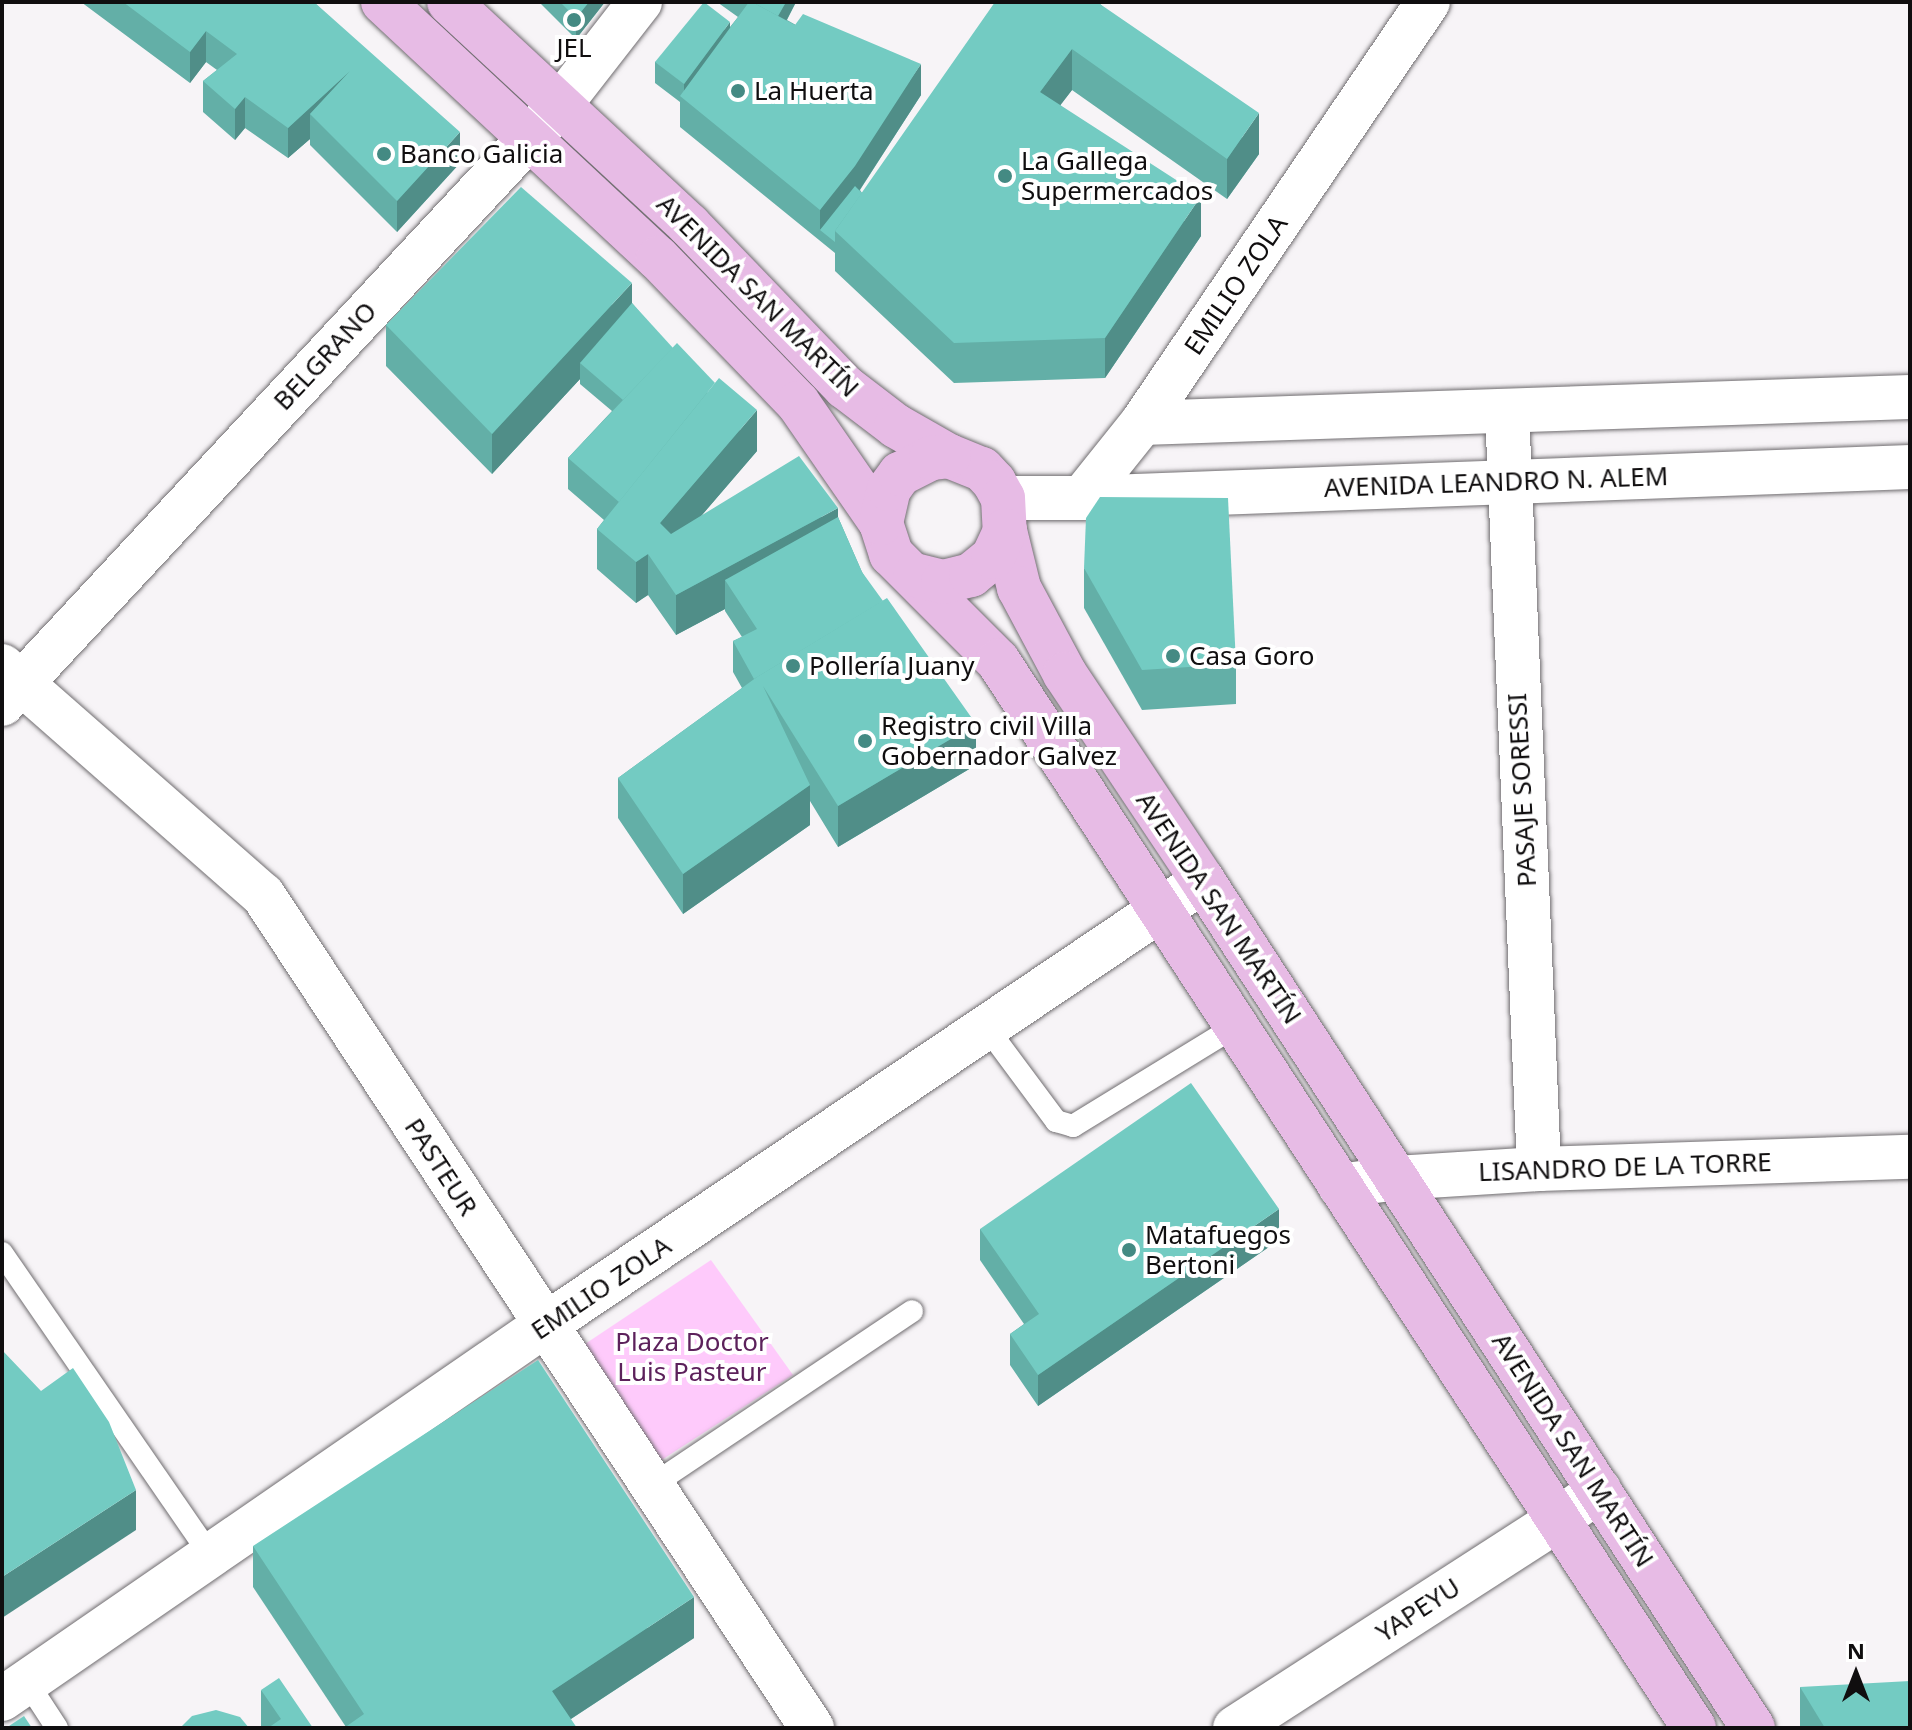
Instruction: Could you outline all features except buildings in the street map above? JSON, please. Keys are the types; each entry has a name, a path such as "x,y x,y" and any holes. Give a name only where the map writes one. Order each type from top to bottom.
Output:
{"main road":[{"name":"AVENIDA SAN MARTÍN","path":"383,2 658,258 798,403 881,523 891,554 998,661 1068,763 1161,911 1694,1728"},
{"name":"AVENIDA SAN MARTÍN","path":"449,2 689,225 845,387 896,426 949,456 982,469 1004,515 1019,588 1065,674 1203,881 1753,1728"},
{"path":"881,523 889,489 900,474 922,461 949,456"},
{"path":"915,575 943,582 971,575 993,557 1004,515"}],"street":[{"name":"BELGRANO","path":"8,684 559,106 640,2"},
{"name":"EMILIO ZOLA","path":"1082,498 1142,423 1428,2"},
{"path":"1142,423 1910,397"},
{"name":"PASAJE SORESSI","path":"1507,411 1539,1169"},
{"name":"AVENIDA LEANDRO N. ALEM","path":"1082,498 1910,467"},
{"path":"1004,515 1082,498"},
{"name":"PASTEUR","path":"8,684 263,895 812,1728"},
{"name":"EMILIO ZOLA","path":"14,1691 545,1325 1203,881"},
{"name":"LISANDRO DE LA TORRE","path":"1340,1186 1396,1178 1539,1169 1910,1157"},
{"name":"YAPEYU","path":"1235,1728 1558,1520 1599,1490"}],"lane":[{"path":"987,1028 1056,1121 1073,1126 1236,1026"},
{"path":"2,1253 211,1556"},
{"path":"651,1486 912,1311"},
{"path":"14,1691 57,1728"}],"green space":[{"name":"Plaza Doctor Luis Pasteur","path":"711,1260 793,1375 657,1463 582,1346"}],"place":[{"name":"JEL","path":"574,20"},
{"name":"La Huerta","path":"738,91"},
{"name":"Banco Galicia","path":"384,154"},
{"name":"La Gallega Supermercados","path":"1005,176"},
{"name":"Casa Goro","path":"1173,656"},
{"name":"Pollería Juany","path":"793,666"},
{"name":"Registro civil Villa Gobernador Galvez","path":"865,741"},
{"name":"Matafuegos Bertoni","path":"1129,1250"}]}
